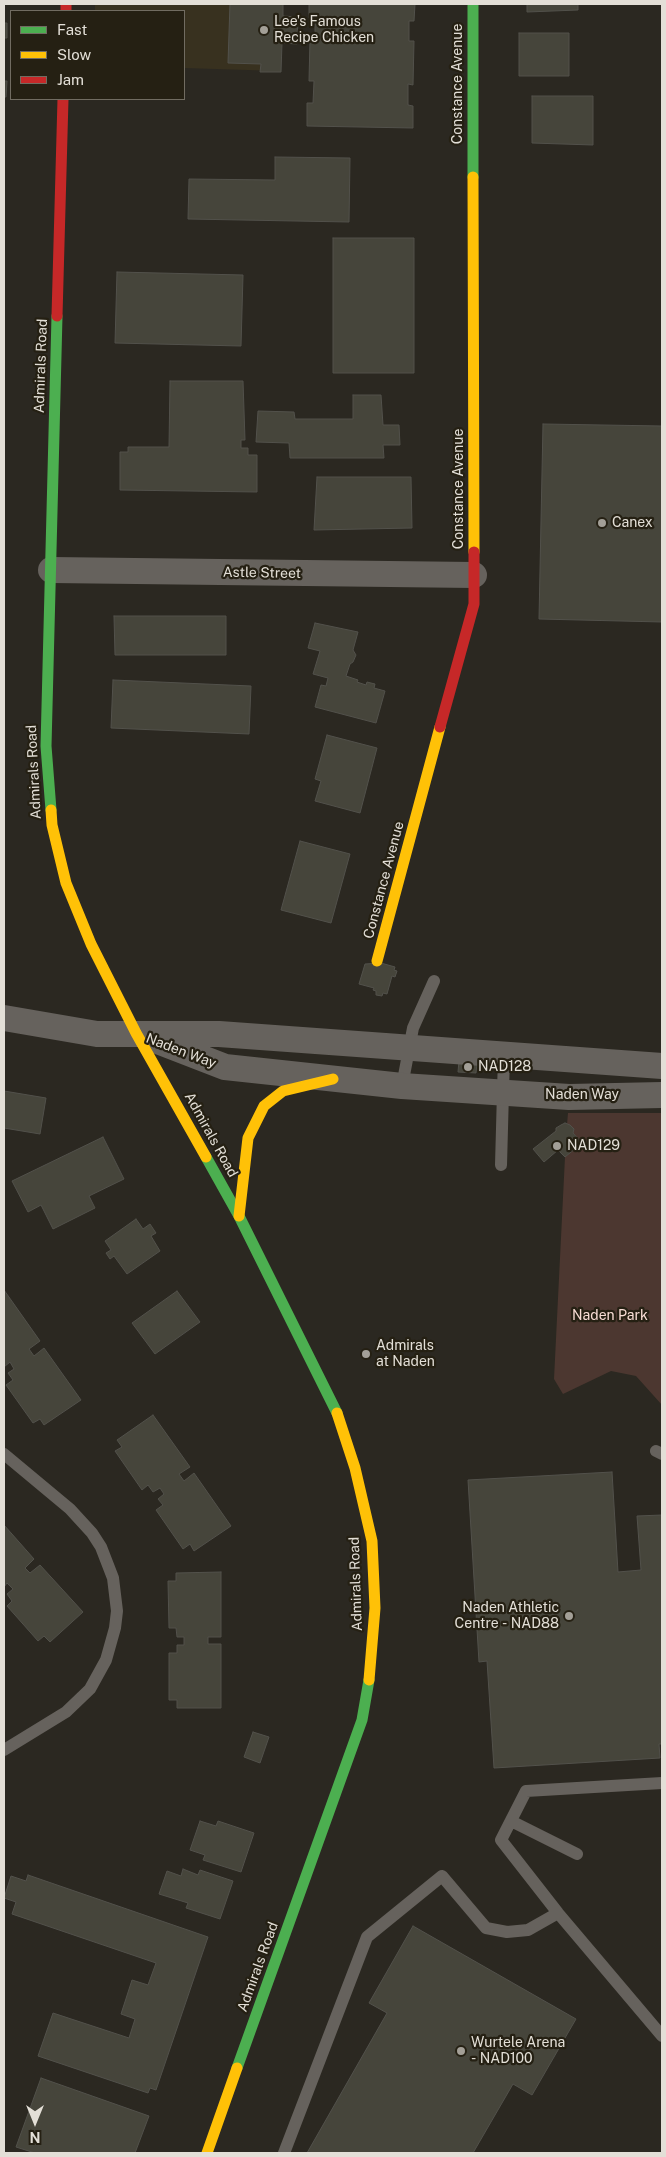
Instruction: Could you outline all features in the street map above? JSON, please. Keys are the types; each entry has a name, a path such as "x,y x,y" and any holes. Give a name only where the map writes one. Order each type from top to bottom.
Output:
{"main road":[{"name":"Constance Avenue","path":"377,960 474,604 473,4"},
{"name":"Admirals Road","path":"63,100 46,746 52,825 66,884 91,944 136,1033 238,1216 336,1410 355,1468 372,1542 375,1608 371,1667 362,1720 207,2153"},
{"path":"238,1216 248,1138 264,1106 283,1091 334,1079"}],"street":[{"name":"Astle Street","path":"51,570 474,575"},
{"path":"4,1018 97,1034 136,1033"},
{"name":"Naden Way","path":"136,1033 219,1034 662,1066"},
{"name":"Naden Way","path":"136,1033 225,1068 402,1086 503,1093 568,1097 662,1095"}],"lane":[{"path":"402,1086 412,1028 434,981"},
{"path":"501,1165 504,1055"},
{"path":"4,1454 70,1509 92,1533 101,1547 113,1578 117,1611 113,1636 106,1660 90,1689 66,1712 4,1750"},
{"path":"662,1783 526,1791 501,1840 558,1913 662,2036"},
{"path":"511,1821 577,1854"},
{"path":"284,2153 367,1936 442,1876 486,1928 506,1932 528,1930 558,1913"}],"shaded area":[{"path":"95,4 280,4 279,71 185,68 185,10 95,10"}],"green space":[{"name":"Naden Park","path":"568,1113 662,1113 662,1405 636,1376 611,1371 563,1394 554,1379 565,1157 582,1143 573,1133 574,1129 567,1125"}],"building":[{"name":"Lee's Famous Recipe Chicken","path":"230,4 283,4 283,16 298,17 297,44 282,43 281,72 260,72 261,64 228,63"},
{"path":"309,4 415,4 414,21 409,21 409,41 414,41 413,85 408,84 408,105 413,106 413,128 307,126 307,103 313,103 314,81 309,81 310,39 315,39 315,18 309,18"},
{"path":"527,4 578,4 578,10 527,12"},
{"path":"4,23 7,23 7,38 4,38"},
{"path":"519,33 569,33 569,76 519,76"},
{"path":"4,81 7,81 6,97 4,97"},
{"path":"532,96 593,96 593,145 532,143"},
{"path":"275,157 350,158 349,222 188,219 189,179 275,180"},
{"path":"333,238 414,238 414,373 333,373"},
{"path":"117,272 243,275 241,346 115,343"},
{"path":"170,381 243,381 245,440 241,440 241,448 248,448 248,455 257,455 257,492 120,490 120,452 128,452 128,447 169,447"},
{"path":"353,395 381,395 383,425 399,425 400,445 383,445 384,458 290,458 289,443 256,442 258,411 294,412 295,419 353,419"},
{"name":"Canex","path":"543,424 662,426 662,622 539,619"},
{"path":"317,477 411,477 412,528 314,530"},
{"path":"114,616 226,616 226,655 115,655"},
{"path":"315,623 358,632 353,650 356,655 350,664 346,676 366,685 367,682 375,684 374,688 385,691 376,723 315,707 321,685 326,686 328,678 313,674 320,651 308,648"},
{"path":"113,680 251,686 249,734 111,728"},
{"path":"327,735 377,748 360,813 315,801 321,781 315,779"},
{"path":"300,841 350,854 331,923 281,910"},
{"path":"381,963 395,967 394,970 397,971 395,977 392,976 387,994 383,993 382,996 376,995 376,991 373,990 374,988 359,984 365,964"},
{"name":"NAD128","path":"459,1061 477,1063 476,1073 458,1072"},
{"path":"4,1091 46,1098 40,1134 4,1128"},
{"name":"NAD129","path":"565,1123 574,1129 573,1133 582,1143 565,1157 558,1150 544,1162 533,1149 556,1131 556,1128"},
{"path":"103,1137 124,1179 89,1196 95,1208 53,1229 41,1205 28,1212 12,1181"},
{"path":"136,1219 143,1229 150,1224 156,1233 151,1236 160,1251 127,1274 114,1256 110,1259 106,1253 111,1250 105,1241"},
{"path":"4,1290 40,1341 29,1349 34,1356 44,1348 81,1400 44,1425 40,1419 33,1423 6,1385 13,1380 8,1373 14,1369 10,1362 4,1367"},
{"path":"177,1291 200,1322 155,1354 132,1323"},
{"path":"153,1415 190,1467 179,1474 184,1481 194,1473 231,1526 194,1551 190,1544 183,1549 156,1510 163,1505 158,1499 164,1494 160,1488 153,1492 148,1485 142,1490 115,1451 122,1447 117,1440"},
{"name":"Naden Athletic Centre - NAD88","path":"612,1472 618,1572 641,1570 637,1516 662,1515 662,1744 659,1744 660,1758 494,1768 487,1661 479,1662 468,1480"},
{"path":"4,1525 34,1559 25,1568 30,1573 40,1565 83,1612 50,1642 44,1636 38,1641 7,1606 12,1601 7,1594 13,1589 7,1583 4,1587"},
{"path":"221,1572 221,1637 208,1637 208,1644 221,1644 221,1708 177,1708 177,1700 169,1700 169,1653 177,1653 177,1645 184,1645 184,1637 177,1637 176,1628 169,1628 168,1581 176,1581 176,1573"},
{"path":"253,1732 269,1737 260,1763 244,1757"},
{"path":"200,1821 216,1826 218,1821 254,1833 241,1872 203,1860 205,1855 190,1850"},
{"path":"183,1869 198,1875 200,1870 233,1881 220,1919 186,1908 188,1903 159,1894 167,1871 181,1876"},
{"path":"28,1875 208,1937 156,2090 150,2088 148,2093 38,2056 53,2013 129,2038 135,2019 121,2014 132,1980 148,1985 156,1963 12,1914 16,1902 4,1898 11,1876 26,1881"},
{"name":"Wurtele Arena - NAD100","path":"413,1926 576,2019 532,2095 513,2084 473,2153 307,2153 387,2013 369,2003"},
{"path":"41,2078 149,2116 135,2153 35,2153 16,2147"}],"traffic: fast":[{"path":"473,4 473,177"},
{"path":"51,810 46,746 57,316"},
{"path":"206,1157 239,1216 337,1413"},
{"path":"237,2068 362,1720 369,1680"}],"traffic: slow":[{"path":"473,177 474,552"},
{"path":"377,961 440,727"},
{"path":"51,810 52,825 66,883 91,944 136,1033 206,1157"},
{"path":"239,1216 248,1138 264,1106 283,1091 333,1079"},
{"path":"337,1413 355,1468 372,1541 375,1608 369,1680"},
{"path":"207,2153 237,2068"}],"traffic: jam":[{"path":"66,4 66,10"},
{"path":"57,316 63,100"},
{"path":"440,727 474,604 474,552"}],"place":[{"name":"Lee's Famous Recipe Chicken","path":"264,30"},
{"name":"Canex","path":"602,523"},
{"name":"NAD128","path":"468,1067"},
{"name":"NAD129","path":"557,1146"},
{"name":"Admirals at Naden","path":"366,1354"},
{"name":"Naden Athletic Centre - NAD88","path":"569,1616"},
{"name":"Wurtele Arena - NAD100","path":"461,2051"}]}
